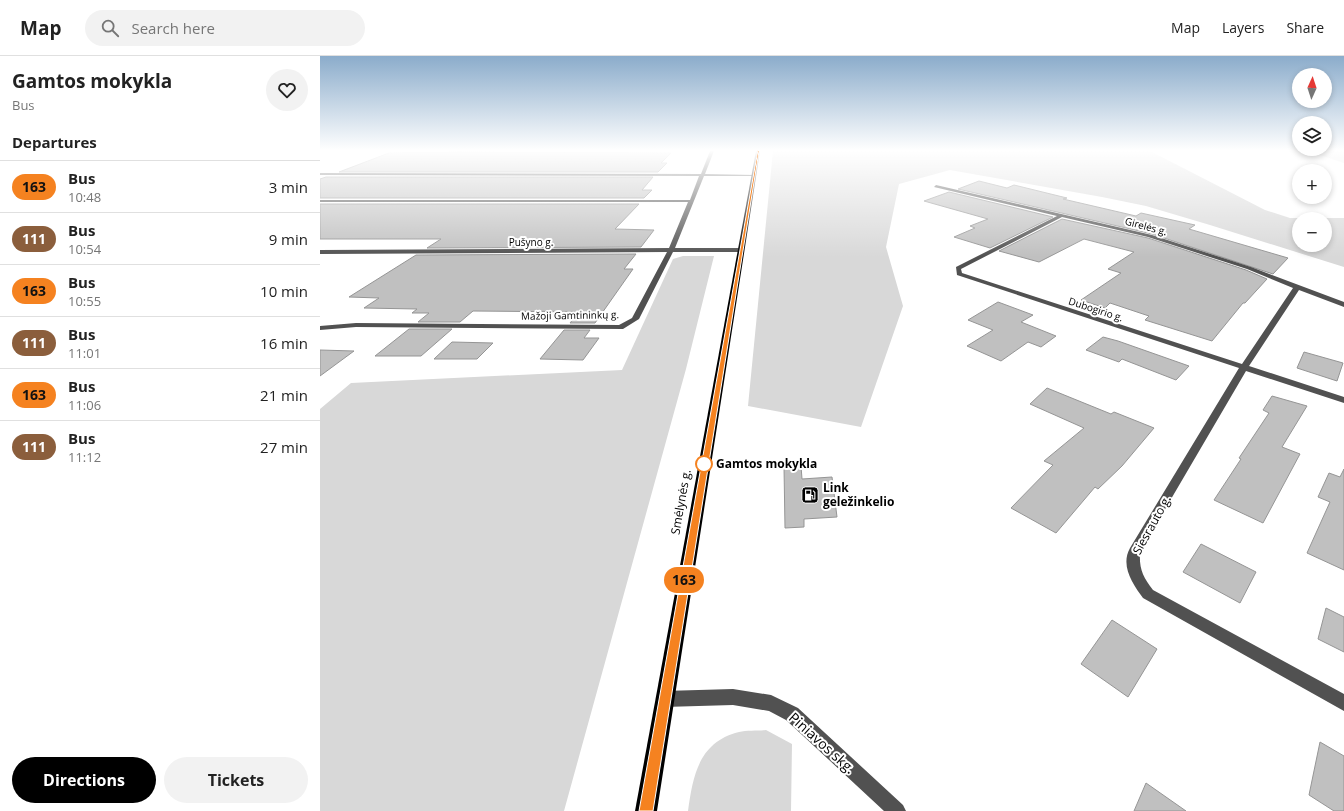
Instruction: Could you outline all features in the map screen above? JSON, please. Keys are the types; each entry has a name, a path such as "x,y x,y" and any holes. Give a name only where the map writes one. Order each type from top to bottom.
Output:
{"highway":[{"name":"Smėlynės g.","path":"646,811 751,186"}],"street":[{"name":"Mažoji Gamtininkų g.","path":"320,328 356,325 620,327 635,319 671,251 697,186"},
{"name":"Girelės g.","path":"937,186 1150,236 1250,268 1344,305"},
{"path":"320,201 691,201"},
{"name":"Dubogirio g.","path":"1062,215 958,268 959,274 1344,400"},
{"name":"Pušyno g.","path":"320,252 741,250"},
{"name":"Siesrauto g.","path":"1297,286 1244,367 1134,552 1132,565 1138,580 1148,594 1344,703"},
{"name":"Piniavos skg.","path":"664,699 733,697 771,703 792,714 897,811"}],"shaded area":[{"path":"770,186 899,186 886,247 903,306 861,427 748,406"},
{"path":"1041,186 1219,186 1265,210 1292,218 1292,251 1210,225 1146,206"},
{"path":"1332,218 1344,218 1344,267 1296,252 1332,252"},
{"path":"683,256 714,256 686,369 564,811 320,811 320,409 351,383 622,370 673,259"},
{"path":"766,730 792,744 791,811 688,811 692,785 700,762 707,752 715,744 726,737 739,732"}],"building":[{"path":"320,186 645,186 642,190 652,190 644,198 320,198"},
{"path":"965,186 1000,186 1007,188 1019,186 1067,198 1063,199 1136,216 1141,213 1195,225 1189,229 1288,258 1273,274 1152,234 958,189"},
{"path":"949,192 1053,217 990,248 954,237 975,228 970,226 988,219 924,201"},
{"path":"320,204 639,204 615,229 654,230 641,247 427,248 441,239 320,239"},
{"path":"1062,219 1148,238 1246,270 1267,279 1245,303 1243,303 1212,341 1145,320 1149,316 1110,303 1105,308 1081,300 1121,273 1108,269 1134,252 1084,239 1039,262 999,251"},
{"path":"636,254 624,269 633,269 595,323 570,323 579,312 473,311 460,322 418,322 429,313 412,313 417,309 364,308 379,298 349,297 416,255"},
{"path":"998,302 1033,315 1021,322 1056,336 1041,347 1028,342 1001,361 967,346 993,330 968,320"},
{"path":"409,329 452,329 421,356 375,356"},
{"path":"564,330 590,330 584,338 599,338 583,360 540,359"},
{"path":"1103,337 1189,366 1176,380 1122,359 1119,362 1086,350"},
{"path":"452,342 493,343 477,359 434,359"},
{"path":"320,350 354,351 320,376"},
{"path":"1304,352 1343,363 1337,381 1297,368"},
{"path":"1047,388 1111,414 1114,412 1154,428 1122,466 1098,489 1095,487 1056,533 1011,508 1053,465 1044,461 1084,428 1030,404"},
{"path":"1272,396 1307,406 1282,447 1300,454 1263,523 1214,500 1241,459 1239,458 1269,413 1263,410"},
{"name":"Link geležinkelio","path":"801,466 802,479 832,477 837,517 804,519 804,527 785,528 784,467"},
{"path":"1344,469 1344,570 1307,553 1330,502 1318,497 1329,473 1340,477"},
{"path":"1201,544 1256,572 1240,603 1183,572"},
{"path":"1326,608 1344,617 1344,652 1318,639"},
{"path":"1112,620 1157,649 1128,697 1081,664"},
{"path":"1320,742 1344,756 1344,811 1334,811 1309,795"},
{"path":"1146,783 1186,811 1134,811"}],"bus line":[{"name":"163","path":"646,811 751,186"}],"place":[{"name":"Gamtos mokykla","path":"704,464"},
{"name":"Link geležinkelio","path":"810,495"}]}
